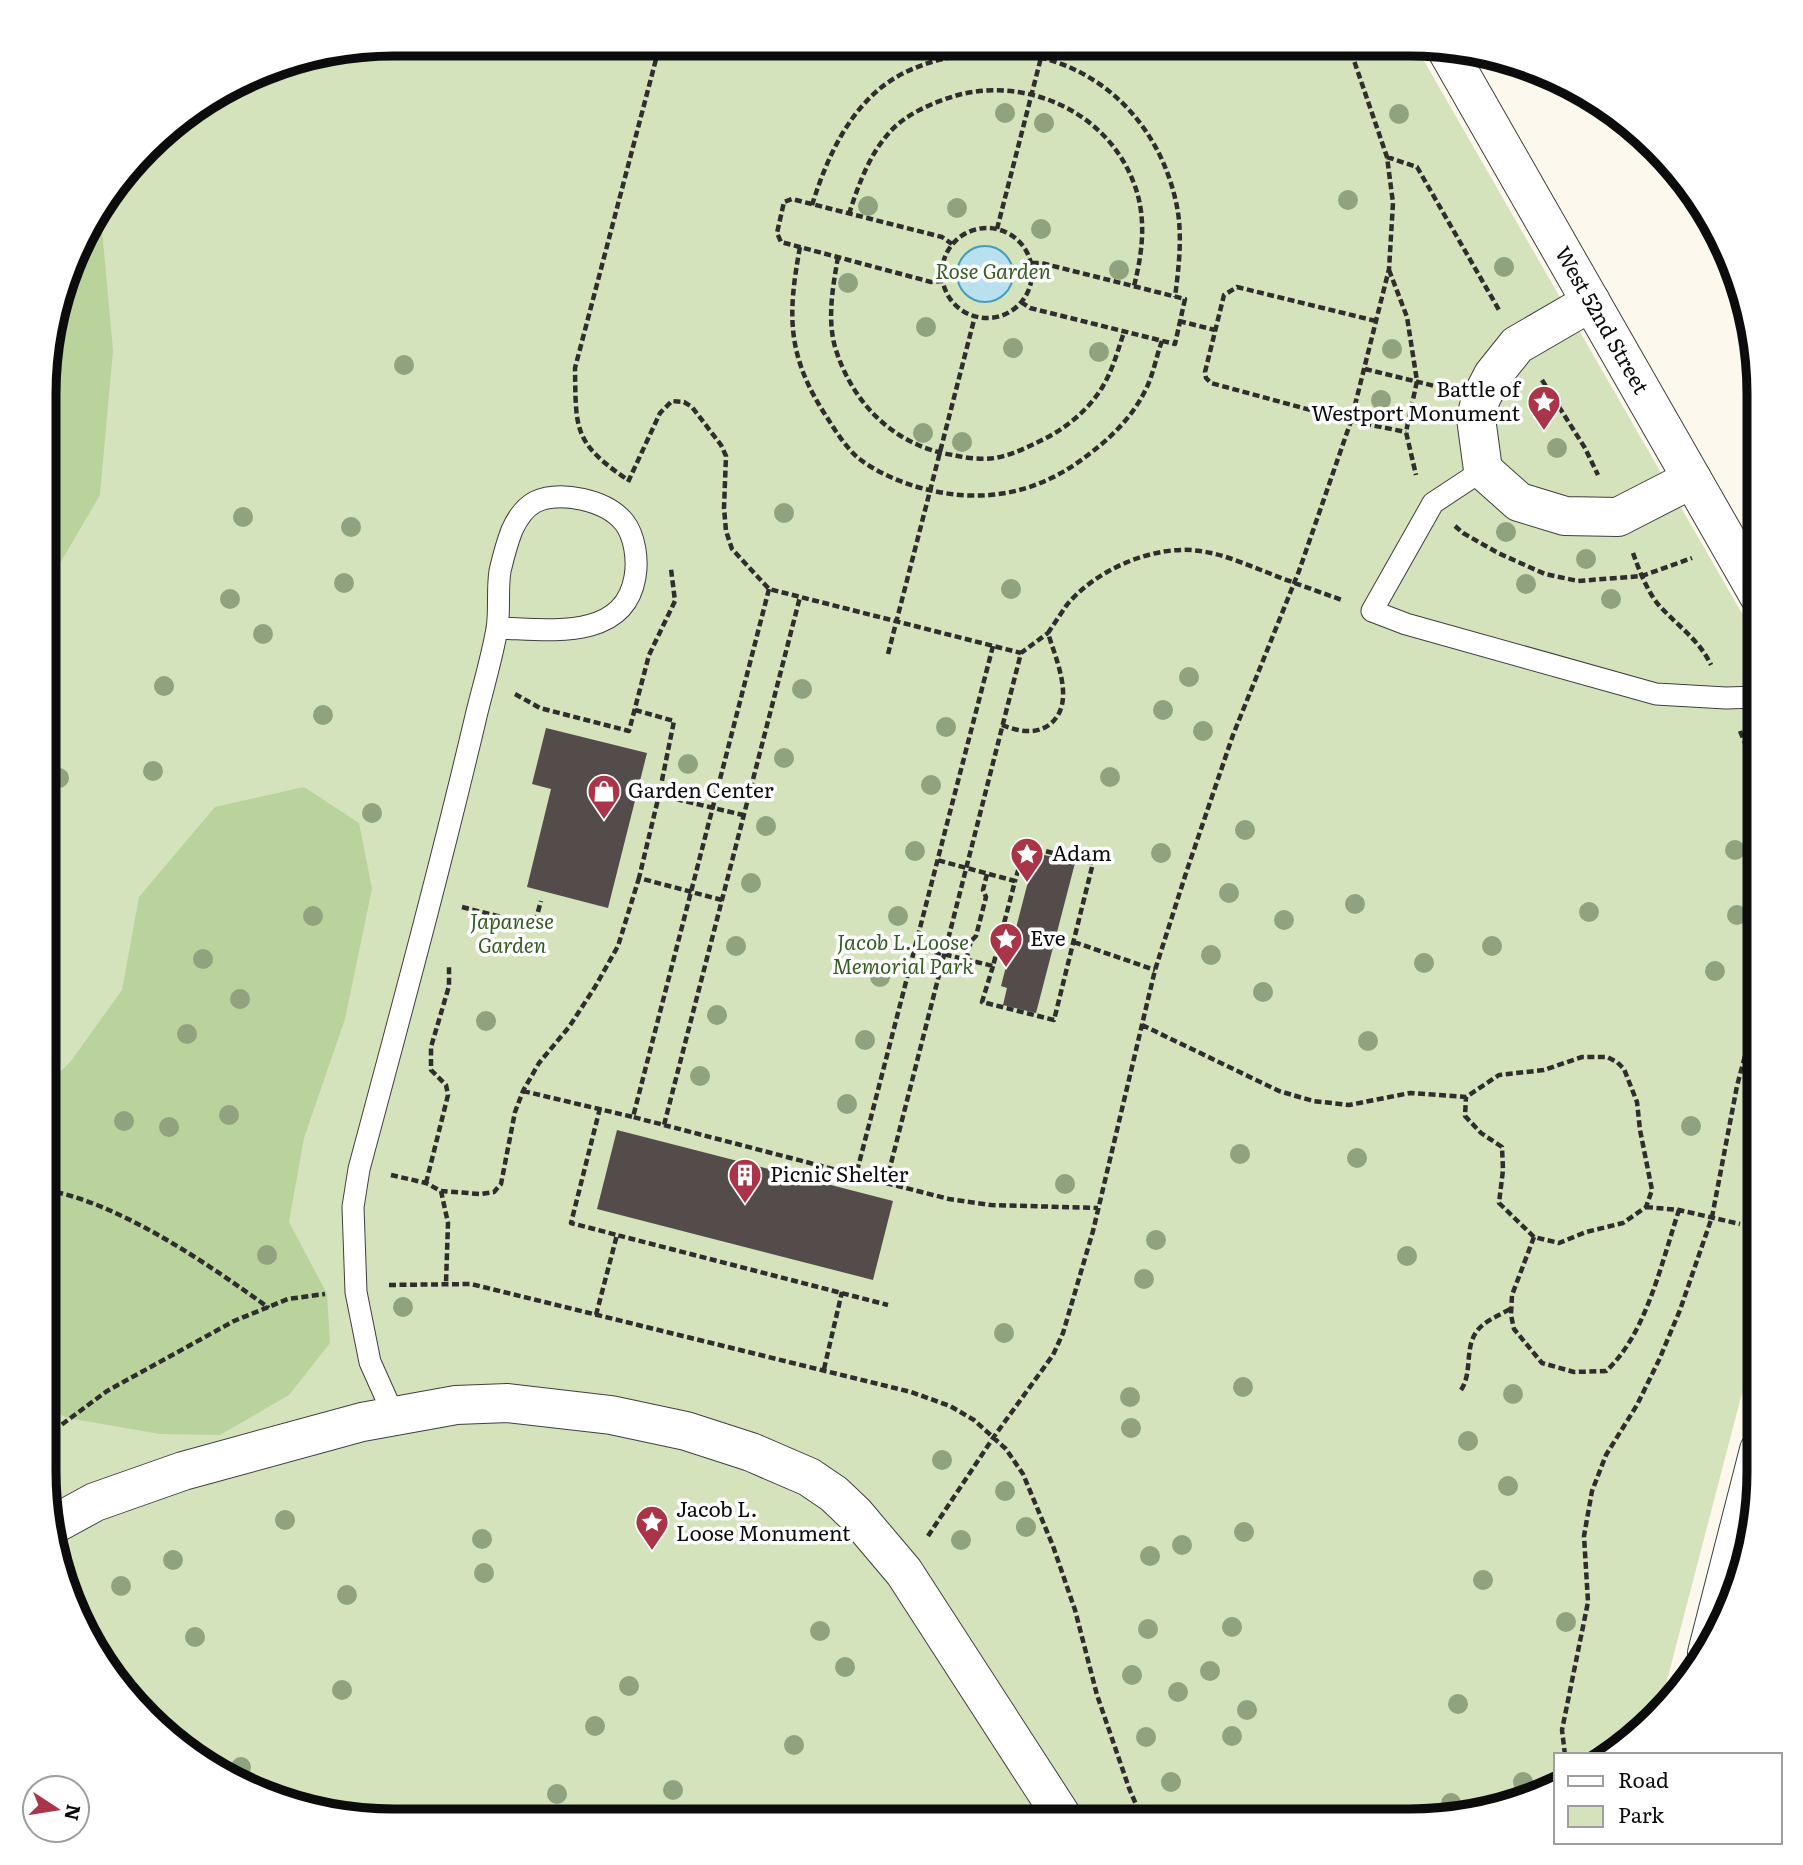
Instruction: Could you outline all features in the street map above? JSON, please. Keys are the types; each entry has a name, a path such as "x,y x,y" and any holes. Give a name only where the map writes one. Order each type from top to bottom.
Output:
{"street":[{"name":"West 52nd Street","path":"1452,59 1747,575"},
{"path":"1591,302 1517,345 1493,375 1481,398 1476,418 1483,470 1519,502 1566,516 1618,517 1692,479"},
{"path":"60,1521 95,1502 183,1471 362,1422 456,1405 508,1403 611,1415 686,1431 751,1452 810,1477 834,1494 855,1514 904,1572 1057,1809"},
{"path":"1720,1602 1745,1505"}],"lane":[{"path":"1483,470 1433,503 1373,611 1406,624 1656,694 1747,697"},
{"path":"395,1418 370,1362 356,1292 353,1207 359,1168 455,808 498,628 500,572 511,533 519,516 534,502 556,497 579,499 603,507 623,521 632,537 637,565 626,605 598,624 561,630 498,628"}],"path":[{"path":"629,480 606,464 586,445 575,417 575,368 657,56"},
{"path":"812,205 824,167 848,125 877,91 912,68 954,56"},
{"path":"1031,56 1080,71 1112,92 1146,130 1164,164 1177,203 1180,246 1175,297"},
{"path":"904,1572 993,1438 1053,1355 1071,1310 1155,970 1233,735 1321,513 1351,421 1389,269 1393,202 1387,157 1352,56"},
{"path":"997,229 1041,58"},
{"path":"849,214 857,187 872,158 889,132 912,115 940,100 972,92 1007,89 1032,94 1080,114 1118,154 1133,180 1140,205 1142,230 1141,258 1133,286"},
{"path":"1387,157 1417,167 1481,275 1517,345 1585,448 1657,602 1689,633 1709,660 1747,748"},
{"path":"943,281 931,282 781,242 778,233 784,202 792,200 942,237 952,244"},
{"path":"997,229 1019,241 1031,263 1029,288 1021,302 1000,316 975,316 955,304 945,290 944,258 952,244 972,230 997,229"},
{"path":"800,247 791,293 792,330 800,366 813,397 858,457 894,480 930,491 969,495 1000,494 1033,488 1070,470 1114,434 1138,402 1145,391 1162,341"},
{"path":"838,257 831,316 834,344 844,371 858,396 887,426 903,439 940,453 994,458 1023,450 1053,435 1073,421 1102,387 1124,331"},
{"path":"1021,302 1030,308 1175,344 1185,299 1041,262 1031,263"},
{"path":"1389,269 1407,317 1417,381"},
{"path":"1376,321 1237,287 1224,295 1205,372 1211,383 1351,421 1406,432"},
{"path":"888,654 975,316"},
{"path":"1180,321 1215,330"},
{"path":"1365,369 1481,398"},
{"path":"614,514 625,496 629,480 660,413 672,401 684,402 692,407 721,445 726,456 724,508 726,531 732,549 769,589 1021,653"},
{"path":"886,1183 1021,653 1048,633 1067,605 1089,585 1113,569 1175,549 1202,551 1229,558 1373,611"},
{"path":"506,689 540,708 629,731 649,655 675,601 669,560"},
{"path":"633,1117 769,589"},
{"path":"664,1125 800,597"},
{"path":"1002,725 1029,732 1044,729 1057,719 1063,698 1061,676 1048,633"},
{"path":"856,1175 993,646"},
{"path":"447,958 450,968 449,986 430,1057 431,1070 446,1086 448,1095 426,1183 441,1191 480,1194 494,1192 501,1184 515,1112 523,1091 539,1063 569,1027 618,946 639,878 674,720 635,710"},
{"path":"659,795 743,815"},
{"path":"1025,846 1093,863 1054,1020 982,1002 1015,881 1025,846"},
{"path":"937,860 1015,881"},
{"path":"966,960 971,941 976,936 986,897 983,890 987,874"},
{"path":"639,878 722,900"},
{"path":"451,904 525,923 536,919 541,901"},
{"path":"1074,942 1155,970"},
{"path":"914,947 993,967"},
{"path":"1142,1025 1279,1091 1313,1101 1349,1105 1409,1093 1466,1097 1499,1075 1544,1070 1581,1057 1607,1057 1624,1069 1637,1102 1652,1189 1646,1207 1623,1223 1586,1232 1559,1243 1534,1237 1499,1203 1503,1170 1502,1147 1481,1133 1465,1116 1466,1097"},
{"path":"1564,1753 1562,1730 1588,1602 1584,1536 1592,1491 1606,1455 1637,1405 1680,1310 1712,1217 1737,1086 1747,1048"},
{"path":"523,1091 600,1108 950,1199 991,1205 1098,1208"},
{"path":"600,1108 571,1223 888,1305"},
{"path":"441,1191 448,1223 446,1283"},
{"path":"56,1193 113,1212 182,1249 269,1308"},
{"path":"1646,1207 1679,1210 1740,1224"},
{"path":"1534,1237 1512,1295 1514,1329 1542,1363 1574,1372 1606,1371 1619,1360 1642,1318 1679,1210"},
{"path":"596,1315 617,1235"},
{"path":"824,1369 842,1292"},
{"path":"1461,1390 1465,1384 1470,1344 1477,1329 1511,1309"}],"green space":[{"name":"Jacob L. Loose Memorial Park","path":"394,56 1422,57 1747,622 1747,1374 1664,1693 1632,1725 1595,1753 1554,1753 1554,1776 1518,1791 1475,1803 1409,1809 372,1808 328,1803 285,1791 225,1764 188,1739 155,1710 126,1677 91,1620 74,1580 62,1537 56,1471 57,372 62,328 74,285 101,225 126,188 171,140 225,101 285,74 350,59"},
{"path":"101,224 113,350 100,495 56,570 56,394 59,350 74,285"},
{"path":"304,787 359,823 372,889 345,1019 304,1138 289,1222 327,1294 330,1343 289,1395 220,1435 160,1434 68,1418 56,1413 56,1076 71,1061 122,990 139,897 215,807"}],"water":[{"path":"979,246 991,246 1005,254 1013,268 1011,285 1005,294 991,302 979,302 962,290 957,280 957,268 969,251"}],"building":[{"name":"Garden Center","path":"546,728 647,753 608,908 527,887 551,789 532,784"},
{"path":"1041,854 1075,863 1036,1013 1003,1005 1007,988 1001,986 1031,870 1036,872"},
{"name":"Picnic Shelter","path":"617,1130 893,1201 873,1280 597,1209"}],"place":[{"name":"Battle of Westport Monument","path":"1544,432"},
{"name":"Garden Center","path":"604,821"},
{"name":"Adam","path":"1027,884"},
{"name":"Eve","path":"1006,969"},
{"name":"Picnic Shelter","path":"745,1205"},
{"name":"Jacob L. Loose Monument","path":"652,1552"}],"park label":[{"name":"Rose Garden","path":"993,272"},
{"name":"Japanese Garden","path":"512,934"}]}
